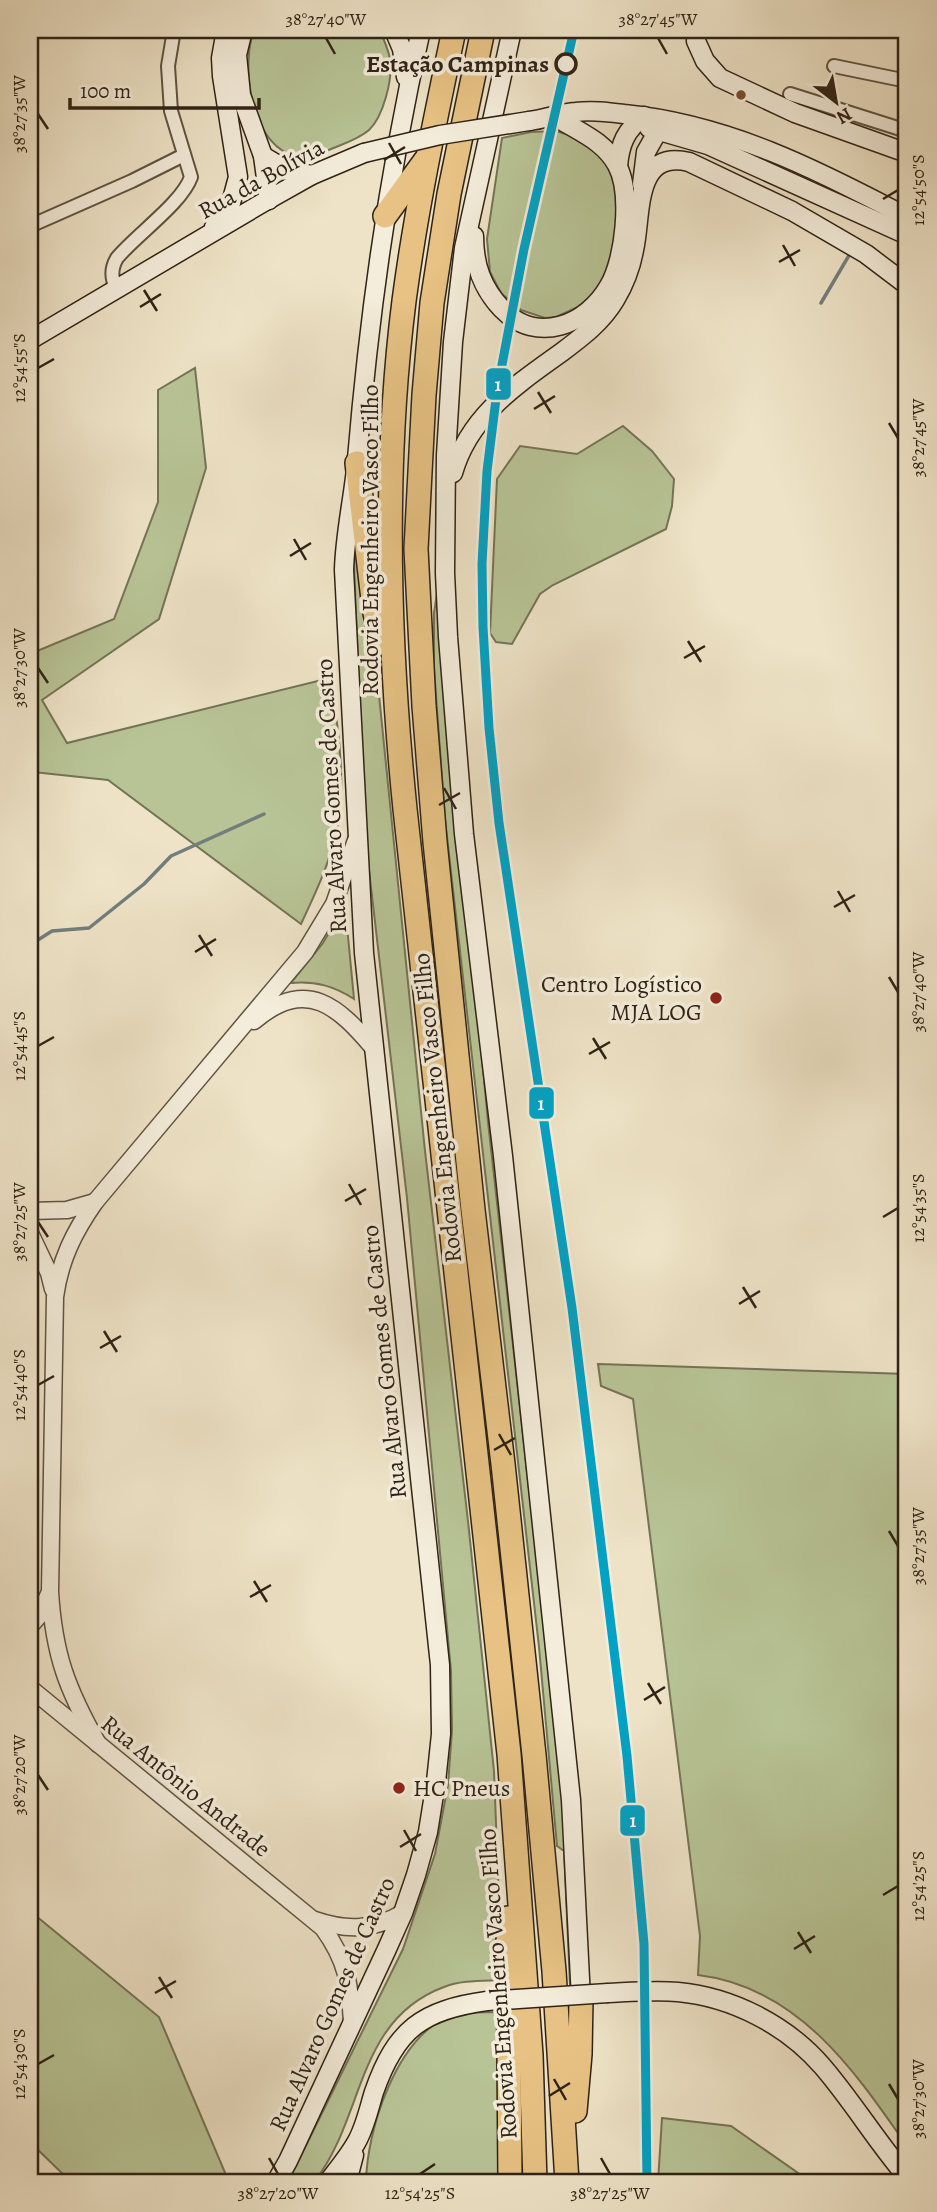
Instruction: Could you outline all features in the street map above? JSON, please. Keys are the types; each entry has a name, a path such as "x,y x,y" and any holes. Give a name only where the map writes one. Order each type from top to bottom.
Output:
{"highway":[{"name":"Rodovia Engenheiro Vasco Filho","path":"454,30 404,303 393,436 391,631 396,719 509,1754 531,2055 535,2182"},
{"name":"Rodovia Engenheiro Vasco Filho","path":"483,30 449,194 432,303 416,549 424,706 435,842 534,1755 554,1971 567,2176"},
{"path":"385,216 429,156"},
{"path":"356,463 374,608 396,719"},
{"path":"509,1754 506,1817 510,2182"},
{"path":"567,2176 579,2067 581,1999"}],"main road":[{"path":"198,242 224,215 236,191 237,177 222,76 221,58 226,30"},
{"path":"237,177 253,195 266,201 263,156 241,94 237,55 243,30"},
{"path":"394,30 402,49 408,86"},
{"name":"Rodovia Engenheiro Vasco Filho","path":"356,463 359,417 385,216 408,86 421,30"},
{"path":"512,30 464,248 453,342 446,455 447,637 462,808 503,1156 571,1800 581,1999"},
{"path":"696,41 705,61 720,78 795,114 907,153"},
{"name":"Rua da Bolívia","path":"30,340 312,175 364,153 440,135 533,121 576,111 715,130 833,178 907,217"},
{"name":"Rua da Bolívia","path":"533,121 638,121 708,145 907,235"},
{"path":"473,208 475,263 480,278 497,303 521,324 534,328 550,328 570,323 598,303 610,285 617,267 625,215 623,185 618,166 622,139 638,121"},
{"path":"564,122 595,140 618,166"},
{"path":"641,195 646,152 659,130"},
{"path":"263,156 288,171 312,175"},
{"path":"446,532 458,452 472,430 513,389 598,323 614,302 634,254 639,226 638,206 650,172 672,160 689,162 792,211 866,254 907,285"},
{"name":"Rua Alvaro Gomes de Castro","path":"276,2182 403,1913 428,1832 441,1734 440,1665 364,953 356,837 344,570 345,536 356,463"},
{"path":"347,2182 357,2141 377,2083 403,2037 418,2022 448,2007 486,2001 676,1992 733,2005 790,2036 824,2068 907,2178"},
{"path":"328,2182 357,2141"}],"street":[{"path":"116,290 111,275 117,258 190,181 191,173 171,111 168,66 174,30"},
{"path":"834,66 907,81"},
{"path":"790,94 907,131"},
{"path":"30,226 184,155"},
{"path":"98,1744 62,1671 55,1646 50,1592 55,1297 59,1272 68,1245 95,1202 305,952 323,925 343,879 356,837"},
{"path":"231,1041 275,1007 299,1000 311,1000 336,1009 346,1016 375,1050"},
{"path":"30,1210 67,1210 95,1202"},
{"path":"30,1233 49,1273 55,1297"},
{"path":"30,1626 38,1617 50,1592"},
{"name":"Rua Antônio Andrade","path":"30,1688 314,1920 330,1938 345,1966 351,1993 352,2024"},
{"name":"Rua Antônio Andrade","path":"314,1920 341,1927 365,1928 390,1921 403,1913"}],"green space":[{"path":"254,30 380,30 391,68 383,107 374,124 357,138 313,155 295,156 276,146 265,133 252,99 248,62"},
{"path":"556,131 589,141 614,170 618,217 609,269 597,291 578,307 556,317 545,318 521,310 501,293 490,272 487,239 502,138 531,132"},
{"path":"195,368 206,468 159,619 42,700 67,743 330,678 340,756 339,816 326,868 301,924 108,780 33,772 30,774 30,654 114,619 158,502 158,390"},
{"path":"623,426 652,451 674,479 672,506 666,529 553,585 540,594 512,644 496,642 490,633 497,479 520,446 577,454"},
{"path":"353,539 377,675 425,1151 494,1771 502,1980 465,1982 444,1987 415,2002 393,2022 377,2046 331,2157 314,2182 288,2182 403,1949 435,1854 448,1785 452,1730 451,1671 407,1198 369,870"},
{"path":"438,587 488,1122 562,1784 576,2007 571,2007 564,1851 557,1846 539,1647 445,819 434,668 434,613"},
{"path":"345,905 354,999 324,985 291,983 323,943"},
{"path":"598,1364 907,1374 907,2146 844,2062 820,2036 794,2014 765,1996 734,1983 698,1975 700,1936 633,1399 601,1386"},
{"path":"30,1911 159,2017 229,2182 71,2182 30,2142"},
{"path":"503,2012 502,2182 366,2182 372,2137 379,2112 388,2088 414,2044 430,2028 454,2014"},
{"path":"662,2118 731,2126 811,2182 658,2182"}],"waterway":[{"path":"821,303 851,252"},
{"path":"30,945 52,931 89,928 144,884 171,856 264,814"}],"transit line":[{"name":"1","path":"574,30 524,249 497,391 487,471 482,564 483,627 489,728 499,823 572,1308 627,1756 644,1944 647,2182"}],"place":[{"name":"Estação Campinas","path":"566,64"},
{"name":"Centro Logístico MJA LOG","path":"716,998"},
{"name":"HC Pneus","path":"399,1788"}]}
